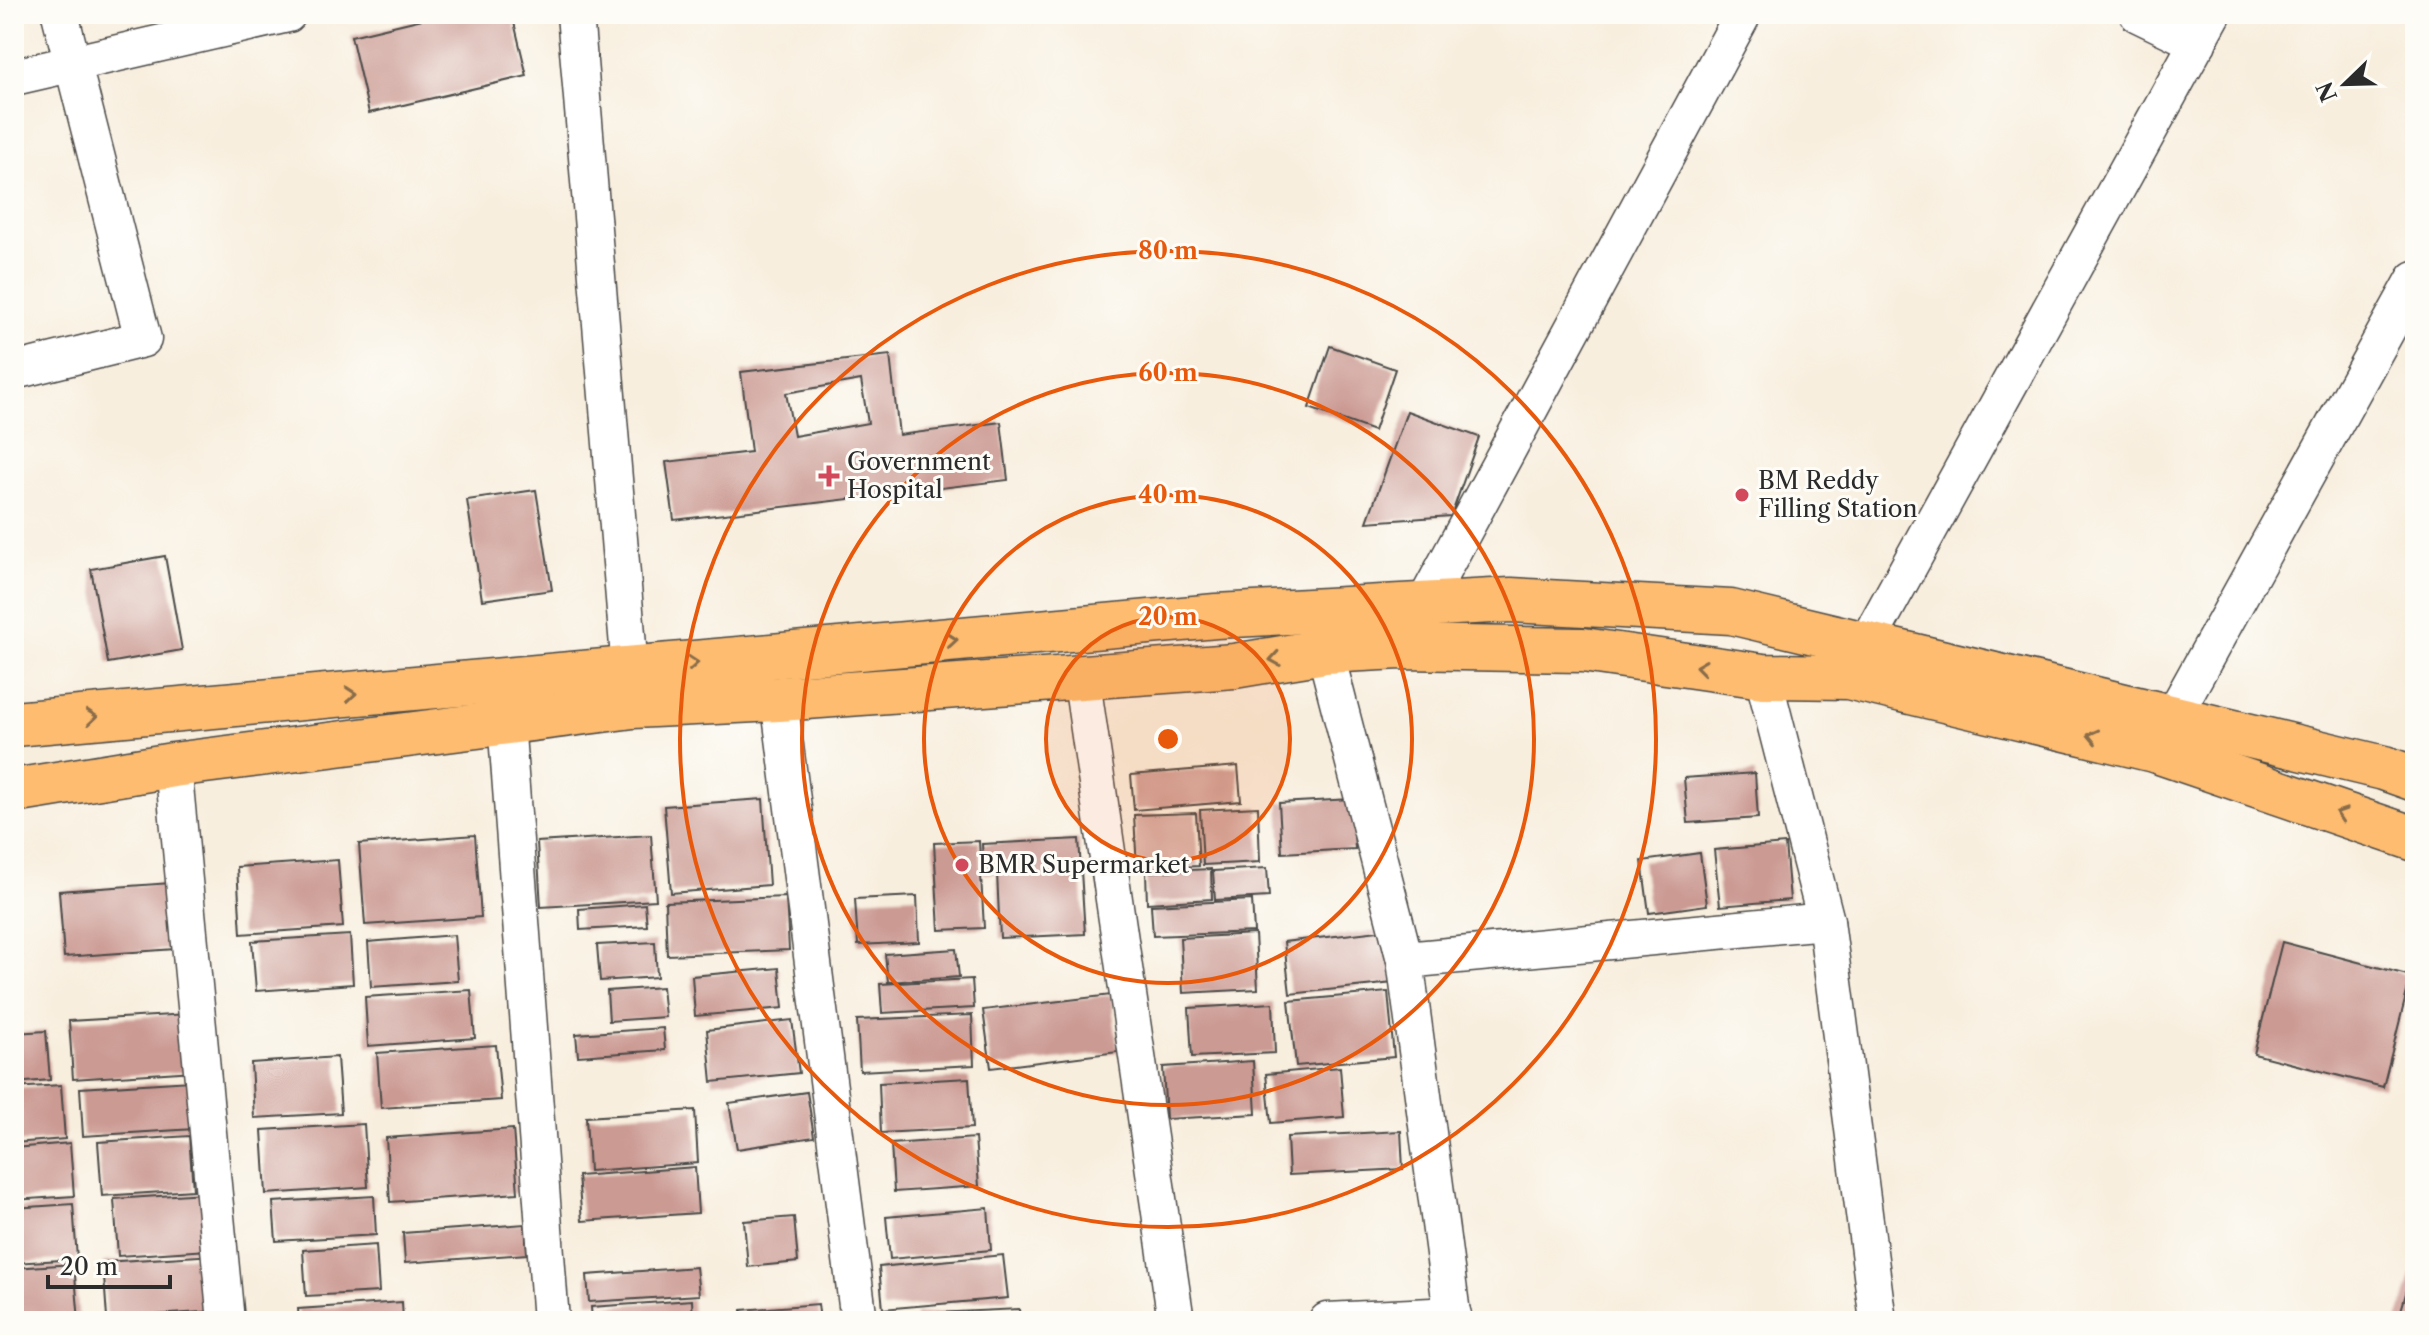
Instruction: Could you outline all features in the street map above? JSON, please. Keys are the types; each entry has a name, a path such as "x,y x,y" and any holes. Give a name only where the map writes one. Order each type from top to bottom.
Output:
{"main road":[{"path":"14,724 631,687 1216,616 1511,600 1731,612 1857,661 2163,734 2415,779"},
{"path":"14,791 173,765 506,721 631,687 779,699 1234,666 1325,651 1401,647 1583,650 1763,676 1857,661"},
{"path":"2163,734 2415,839"}],"street":[{"path":"14,371 143,339 60,14"},
{"path":"14,77 288,14"},
{"path":"575,14 631,687"},
{"path":"1401,647 1743,14"},
{"path":"1857,661 2206,28 2138,14"},
{"path":"2163,734 2415,279"},
{"path":"1325,651 1405,960 1453,1318 1327,1321"},
{"path":"1081,675 1176,1321"},
{"path":"1763,676 1826,921 1878,1321"},
{"path":"779,699 859,1321"},
{"path":"506,721 551,1321"},
{"path":"173,765 226,1321"},
{"path":"1405,960 1826,921"}],"building":[{"path":"443,14 512,14 527,76 369,113 351,36"},
{"path":"1330,346 1395,369 1374,431 1309,408"},
{"path":"890,355 899,435 1001,422 1008,480 674,520 666,462 751,452 741,372","holes":["861,380 868,423 794,436 786,393"]},
{"path":"1407,411 1479,437 1451,516 1367,522"},
{"path":"536,490 552,590 482,600 467,500"},
{"path":"165,556 182,650 108,663 91,569"},
{"path":"1238,766 1241,801 1134,810 1131,775"},
{"path":"1755,773 1758,818 1688,823 1684,778"},
{"path":"763,799 769,885 671,893 664,806"},
{"path":"1352,799 1355,849 1282,853 1279,803"},
{"path":"1258,807 1260,862 1203,865 1200,810"},
{"path":"1196,813 1199,866 1137,869 1134,815"},
{"path":"475,835 481,917 365,925 359,844"},
{"path":"651,835 656,900 541,907 537,842"},
{"path":"1079,839 1085,934 1000,938 997,873 984,874 982,844"},
{"path":"979,841 984,928 939,930 934,843"},
{"path":"1785,844 1790,900 1720,906 1714,850"},
{"path":"1700,853 1707,905 1649,913 1642,861"},
{"path":"338,860 343,927 241,934 237,867"},
{"path":"1267,868 1269,897 1215,900 1213,871"},
{"path":"1211,869 1212,899 1147,903 1146,872"},
{"path":"185,882 189,948 64,957 59,891"},
{"path":"917,896 919,942 858,945 855,899"},
{"path":"786,897 789,950 667,955 665,902"},
{"path":"1252,900 1254,932 1153,936 1151,905"},
{"path":"645,904 647,926 580,930 579,909"},
{"path":"1387,930 1393,983 1290,994 1284,942"},
{"path":"1255,934 1258,989 1183,993 1180,938"},
{"path":"350,935 353,984 256,991 252,941"},
{"path":"454,935 458,981 371,987 368,942"},
{"path":"655,942 657,977 600,981 597,945"},
{"path":"2282,942 2411,976 2383,1087 2254,1054"},
{"path":"956,949 959,977 888,982 885,954"},
{"path":"779,968 783,1008 695,1016 692,976"},
{"path":"972,979 974,1008 882,1013 880,984"},
{"path":"662,987 665,1017 609,1021 607,991"},
{"path":"471,990 475,1038 368,1046 365,997"},
{"path":"1388,992 1394,1057 1296,1066 1289,1001"},
{"path":"1111,995 1118,1052 991,1068 983,1010"},
{"path":"1273,1003 1275,1053 1192,1057 1189,1008"},
{"path":"206,1013 210,1070 73,1079 69,1021"},
{"path":"972,1015 974,1065 860,1071 857,1020"},
{"path":"792,1020 799,1073 712,1082 707,1030"},
{"path":"663,1028 665,1050 578,1056 576,1034"},
{"path":"46,1031 50,1080 14,1083 14,1033"},
{"path":"496,1045 501,1100 381,1108 377,1053"},
{"path":"337,1057 341,1113 254,1118 251,1063"},
{"path":"1253,1061 1256,1114 1166,1119 1163,1067"},
{"path":"1340,1067 1344,1117 1271,1123 1266,1074"},
{"path":"969,1078 972,1128 881,1133 879,1083"},
{"path":"191,1081 194,1129 83,1136 80,1088"},
{"path":"61,1085 65,1139 14,1143 14,1088"},
{"path":"807,1092 814,1137 737,1149 729,1103"},
{"path":"695,1110 698,1163 589,1171 586,1117"},
{"path":"364,1124 368,1187 266,1194 262,1130"},
{"path":"513,1129 518,1193 390,1202 386,1138"},
{"path":"1401,1131 1403,1169 1289,1175 1287,1137"},
{"path":"189,1136 193,1190 102,1196 98,1142"},
{"path":"975,1138 979,1186 894,1192 891,1144"},
{"path":"70,1143 74,1196 14,1200 14,1148"},
{"path":"695,1167 698,1213 582,1221 578,1176"},
{"path":"204,1193 208,1250 118,1256 114,1199"},
{"path":"374,1196 376,1235 276,1241 273,1202"},
{"path":"73,1204 77,1259 14,1263 14,1208"},
{"path":"988,1208 991,1250 890,1259 886,1217"},
{"path":"794,1217 798,1262 748,1267 744,1221"},
{"path":"525,1224 527,1254 405,1263 403,1233"},
{"path":"376,1245 379,1292 306,1296 303,1250"},
{"path":"215,1255 218,1311 107,1318 103,1262"},
{"path":"1003,1255 1008,1298 883,1309 879,1267"},
{"path":"74,1264 79,1321 14,1321 14,1268"},
{"path":"2414,1266 2415,1321 2398,1321"},
{"path":"696,1267 699,1295 589,1302 587,1275"},
{"path":"692,1300 693,1321 592,1321 591,1307"},
{"path":"402,1302 403,1321 299,1321 298,1309"},
{"path":"818,1304 820,1321 742,1321 742,1310"},
{"path":"1019,1309 1020,1321 915,1321 915,1314"}],"place":[{"name":"Government Hospital","path":"829,476"},
{"name":"BM Reddy Filling Station","path":"1742,495"},
{"name":"BMR Supermarket","path":"962,865"}]}
